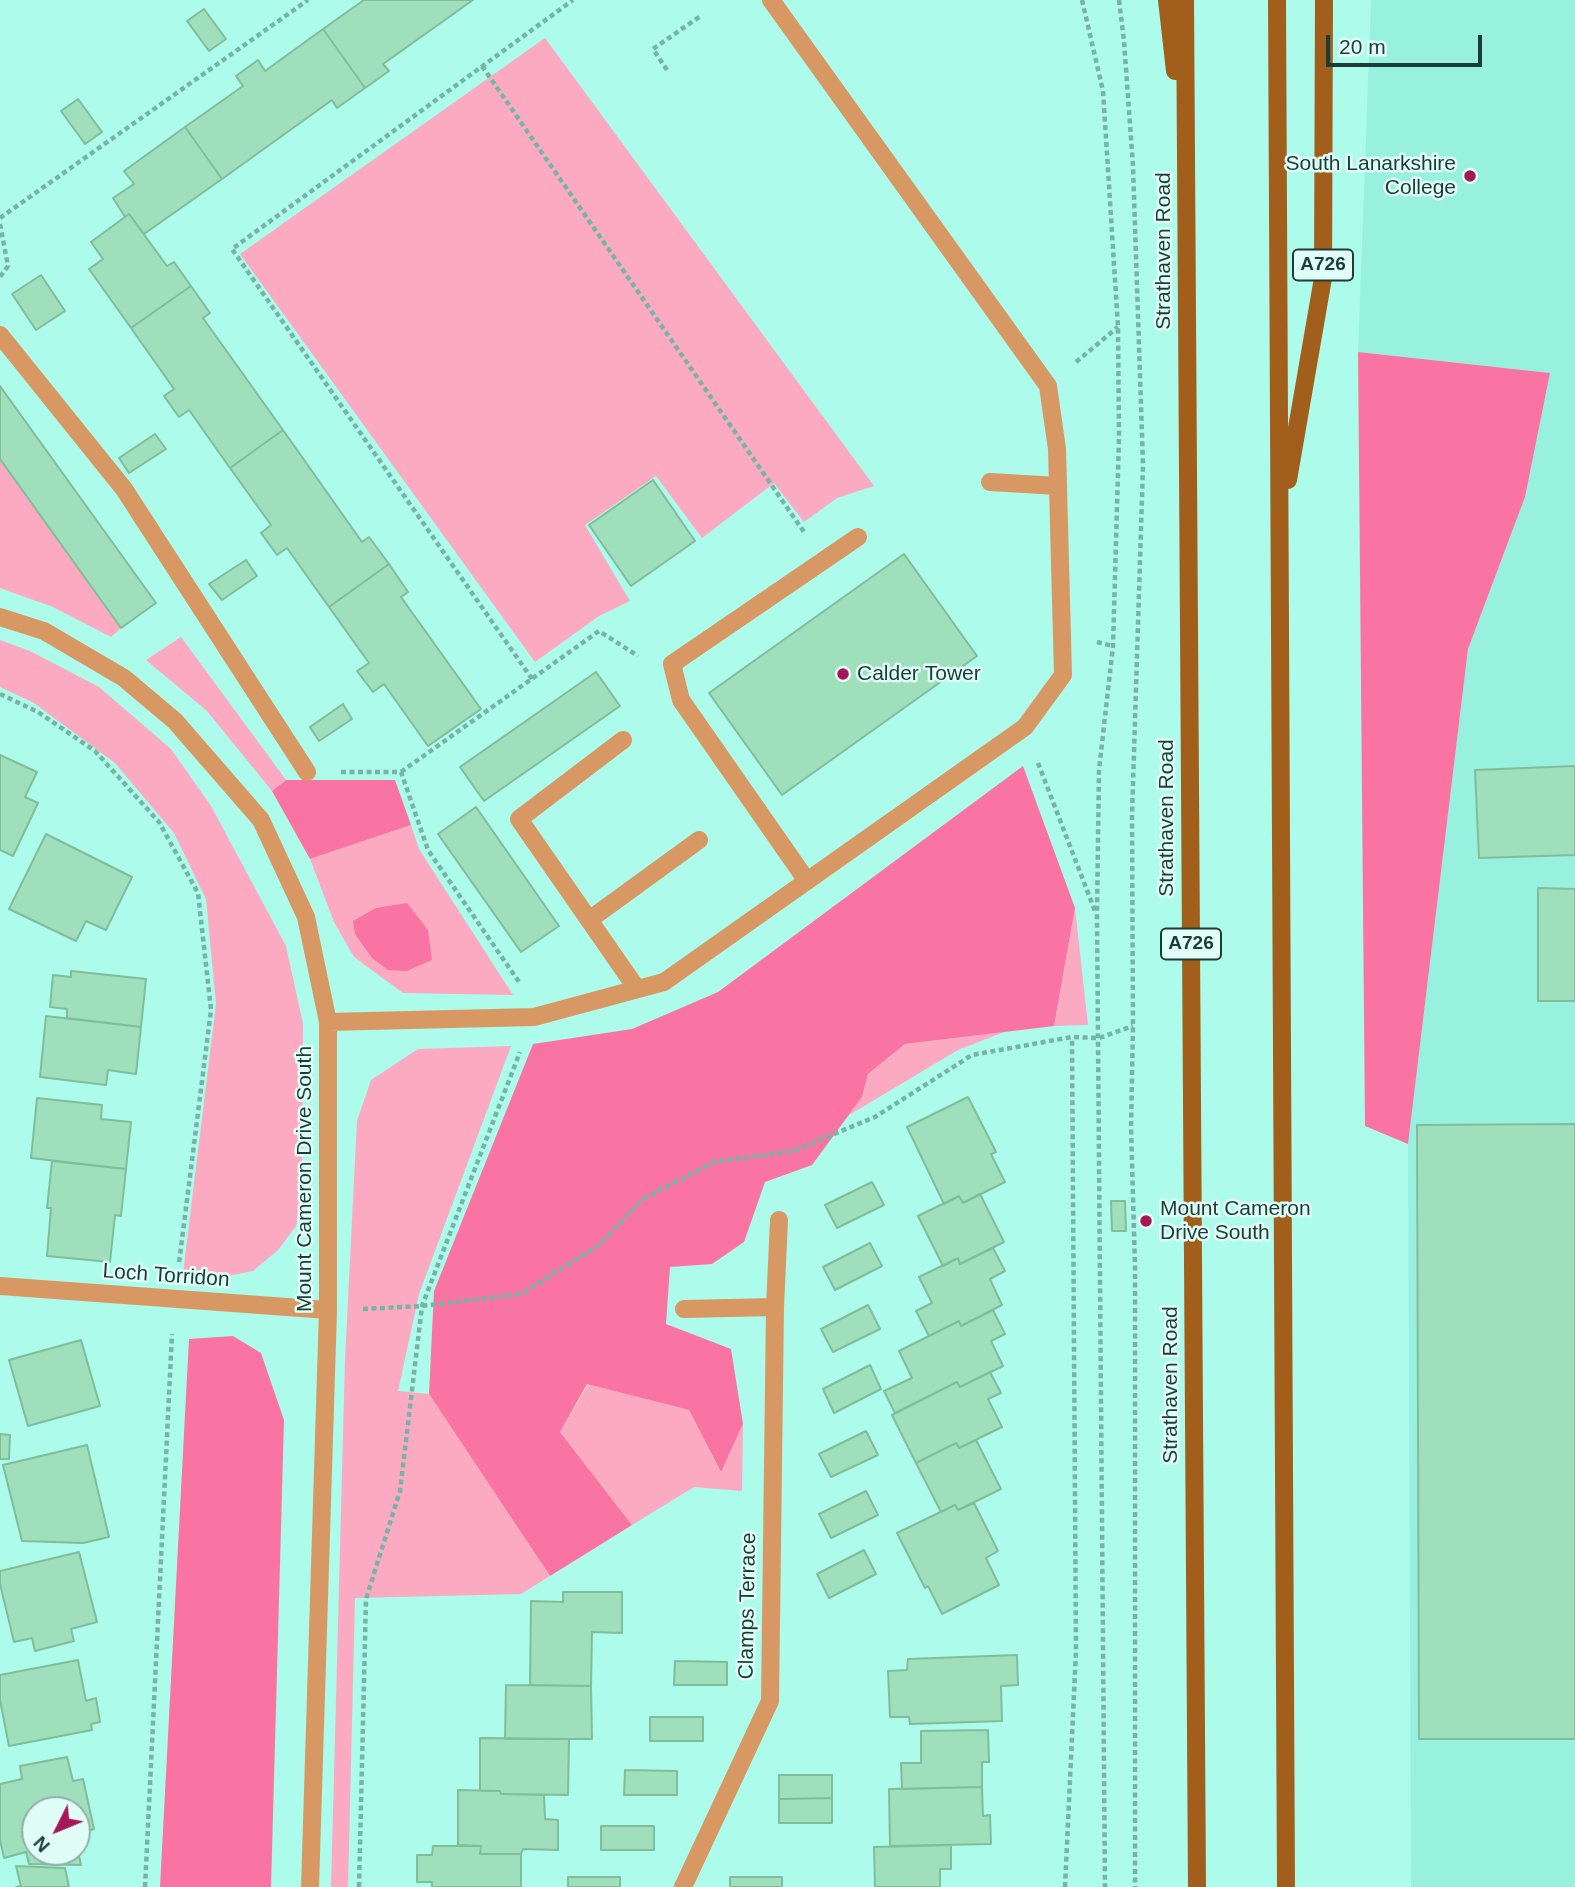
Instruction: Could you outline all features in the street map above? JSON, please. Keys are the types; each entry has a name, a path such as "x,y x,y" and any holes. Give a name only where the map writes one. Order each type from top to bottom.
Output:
{"main road":[{"path":"1167,0 1186,172"},
{"name":"Strathaven Road","path":"1185,0 1197,1887"},
{"name":"A726","path":"1276,0 1286,1887"},
{"name":"A726","path":"1280,526 1322,278 1325,0"}],"street":[{"path":"328,1022 534,1017 664,982 1025,727 1063,675 1057,449 1048,386 771,0"},
{"path":"0,335 124,489 307,772"},
{"path":"990,482 1058,486"},
{"path":"807,881 681,700 672,664 858,537"},
{"name":"Mount Cameron Drive South","path":"0,617 44,631 124,678 175,722 261,820 306,917 328,1022 328,1310 310,1887"},
{"path":"623,740 519,819 637,989"},
{"path":"590,920 699,840"},
{"name":"Clamps Terrace","path":"682,1887 769,1701 775,1307 779,1220"},
{"name":"Loch Torridon","path":"0,1286 328,1310"},
{"path":"684,1309 775,1307"}],"path":[{"path":"0,277 8,266 0,221 307,0"},
{"path":"532,679 232,249 573,0"},
{"path":"1082,0 1103,91 1118,327 1119,438 1113,646 1099,770 1097,915 1105,1887"},
{"path":"1119,0 1133,166 1143,465 1132,817 1135,1887"},
{"path":"667,70 653,49 702,15"},
{"path":"482,66 823,561"},
{"path":"1048,386 1118,327"},
{"path":"307,772 401,772 600,631 676,680"},
{"path":"0,694 38,712 95,751 159,822 198,893 211,1010 174,1299 145,1887"},
{"path":"1025,727 1097,915"},
{"path":"359,1887 366,1600 400,1491 422,1307 534,1017 519,981 428,850 401,772"},
{"path":"328,1310 422,1307 521,1294 599,1244 643,1199 714,1162 793,1151 875,1117 972,1055 1072,1037 1099,1038 1133,1026"},
{"path":"1065,1887 1076,1651 1072,1037"}],"shaded area":[{"path":"1371,0 1575,0 1575,1887 1411,1887 1408,1144 1468,649 1525,497 1550,373 1358,352"},
{"path":"545,38 874,486 837,498 804,522 774,483 702,538 656,476 585,525 630,601 599,616 535,662 240,254"},
{"path":"1358,352 1550,373 1525,497 1468,649 1408,1144 1365,1126"},
{"path":"0,459 121,628 111,637 53,607 0,588"},
{"path":"181,637 286,780 272,791 207,711 146,660"},
{"path":"0,640 30,651 99,687 171,749 211,806 286,946 303,1024 302,1192 296,1226 278,1250 253,1271 228,1276 183,1273 216,1004 206,899 174,833 115,763 34,703 0,687"},
{"path":"1023,766 1075,908 1054,1026 905,1044 868,1074 862,1097 812,1165 765,1182 744,1242 712,1264 670,1267 666,1324 731,1349 743,1424 721,1472 689,1410 587,1384 560,1432 632,1525 550,1576 429,1394 434,1291 533,1044 632,1029 718,992"},
{"path":"286,780 395,780 411,825 310,859 272,791"},
{"path":"411,825 419,849 513,995 403,993 354,957 334,922 310,859"},
{"path":"407,903 428,930 432,960 407,971 388,970 372,958 355,934 353,921 376,908"},
{"path":"1075,908 1088,1025 1054,1026"},
{"path":"1004,1032 958,1050 849,1115 862,1097 868,1074 905,1044"},
{"path":"511,1046 419,1294 398,1391 429,1394 550,1576 521,1594 355,1598 348,1887 331,1887 345,1360 357,1121 371,1080 418,1049"},
{"path":"233,1336 261,1353 284,1420 271,1887 160,1887 189,1339"},
{"path":"588,1384 689,1410 721,1472 743,1424 742,1491 694,1487 632,1525 560,1432"}],"building":[{"path":"364,0 473,0 383,64 389,71 365,88 323,29"},
{"path":"204,9 226,39 209,51 187,21"},
{"path":"323,29 365,88 337,108 332,100 222,179 185,127 243,86 236,76 258,60 265,71"},
{"path":"78,99 102,132 85,144 61,111"},
{"path":"185,127 222,179 144,234 129,214 125,217 113,198 134,184 124,171"},
{"path":"129,214 167,266 174,262 191,286 131,328 89,269 103,259 91,242"},
{"path":"41,275 65,311 36,330 12,294"},
{"path":"191,286 210,313 203,318 283,430 230,468 189,410 179,417 164,396 174,389 131,328"},
{"path":"0,386 156,603 121,628 0,459"},
{"path":"283,430 362,542 369,537 389,564 329,607 287,548 277,555 261,533 271,525 230,468"},
{"path":"155,434 166,449 129,473 119,458"},
{"path":"653,480 695,541 631,586 589,525"},
{"name":"Calder Tower","path":"904,554 977,656 782,795 709,693"},
{"path":"246,560 257,576 222,600 209,584"},
{"path":"389,564 408,592 401,597 481,709 428,746 384,684 373,692 357,671 369,663 329,607"},
{"path":"596,672 620,706 484,801 460,767"},
{"path":"343,704 352,719 319,741 310,727"},
{"path":"0,755 37,772 25,797 38,803 13,856 0,850"},
{"path":"1575,766 1575,855 1479,858 1475,770"},
{"path":"476,807 559,926 521,952 438,834"},
{"path":"46,834 132,877 106,930 86,921 76,941 9,909"},
{"path":"1538,888 1575,889 1575,1001 1538,1001"},
{"path":"71,971 146,979 141,1027 67,1018 67,1009 50,1007 53,975 71,977"},
{"path":"46,1016 141,1027 136,1074 108,1070 106,1085 40,1077"},
{"path":"968,1097 996,1152 991,1154 1005,1182 963,1203 959,1196 944,1204 907,1127"},
{"path":"37,1098 102,1105 101,1119 131,1122 126,1169 31,1158"},
{"path":"1575,1124 1575,1739 1419,1739 1417,1125"},
{"path":"52,1161 126,1169 121,1216 115,1215 110,1262 47,1256 51,1208 47,1208"},
{"path":"872,1182 884,1205 837,1228 825,1205"},
{"path":"980,1194 1004,1242 960,1264 958,1258 943,1266 918,1216 959,1196 963,1203"},
{"path":"1111,1201 1125,1201 1126,1231 1112,1231"},
{"path":"870,1243 882,1266 835,1290 823,1267"},
{"path":"993,1248 1005,1271 990,1279 1002,1305 961,1326 959,1321 929,1336 916,1311 932,1303 919,1277 958,1258 960,1264"},
{"path":"868,1305 880,1329 833,1352 821,1329"},
{"path":"993,1310 1005,1334 991,1341 1003,1366 960,1387 957,1382 895,1413 884,1391 912,1378 899,1351 959,1321 961,1326"},
{"path":"81,1340 100,1406 28,1426 9,1360"},
{"path":"870,1365 881,1389 834,1413 823,1389"},
{"path":"990,1372 1001,1393 988,1399 1002,1427 959,1448 956,1443 916,1463 892,1415 957,1382 960,1387"},
{"path":"866,1431 878,1455 831,1477 819,1454"},
{"path":"0,1434 10,1435 9,1459 0,1459"},
{"path":"976,1440 1001,1489 958,1510 955,1505 941,1512 916,1463 956,1443 959,1448"},
{"path":"87,1445 109,1537 83,1543 22,1541 3,1465"},
{"path":"866,1491 878,1515 831,1538 819,1514"},
{"path":"974,1503 998,1551 986,1558 999,1585 942,1614 928,1586 925,1588 897,1533 955,1505 958,1510"},
{"path":"864,1550 876,1574 829,1598 817,1574"},
{"path":"79,1552 97,1622 71,1629 74,1641 35,1651 32,1638 14,1642 0,1584 0,1571"},
{"path":"563,1592 622,1592 622,1633 592,1632 591,1686 530,1685 531,1601 563,1602"},
{"path":"1017,1655 1018,1685 1001,1686 1002,1721 910,1724 909,1717 890,1717 888,1671 907,1670 908,1659"},
{"path":"78,1660 86,1701 96,1698 100,1722 91,1724 92,1730 9,1746 0,1700 0,1675"},
{"path":"675,1661 727,1662 727,1685 674,1685"},
{"path":"506,1685 591,1686 592,1739 505,1739"},
{"path":"650,1717 703,1717 703,1741 650,1741"},
{"path":"988,1730 989,1762 982,1762 982,1787 902,1789 901,1763 921,1763 921,1731"},
{"path":"480,1738 569,1739 568,1795 480,1791"},
{"path":"67,1757 73,1781 83,1779 87,1796 21,1796 21,1853 4,1858 0,1840 0,1784 22,1779 20,1766"},
{"path":"625,1770 677,1771 677,1795 624,1795"},
{"path":"779,1775 832,1775 832,1798 779,1799"},
{"path":"982,1787 983,1816 990,1815 991,1844 890,1846 889,1789"},
{"path":"458,1790 544,1795 545,1819 558,1820 558,1850 523,1849 521,1854 480,1854 481,1846 458,1845"},
{"path":"832,1798 832,1823 779,1823 779,1799"},
{"path":"601,1826 654,1826 654,1850 601,1850"},
{"path":"951,1845 951,1869 940,1869 940,1887 875,1887 874,1847"},
{"path":"433,1846 481,1846 480,1854 521,1854 521,1887 432,1887 432,1882 417,1882 417,1855 432,1855"},
{"path":"16,1866 65,1868 69,1887 16,1887 21,1886"},
{"path":"568,1877 620,1877 620,1887 568,1887"},
{"path":"730,1877 782,1877 782,1887 730,1887"}],"place":[{"name":"South Lanarkshire College","path":"1470,176"},
{"name":"Calder Tower","path":"843,674"},
{"name":"Mount Cameron Drive South","path":"1146,1221"}]}
